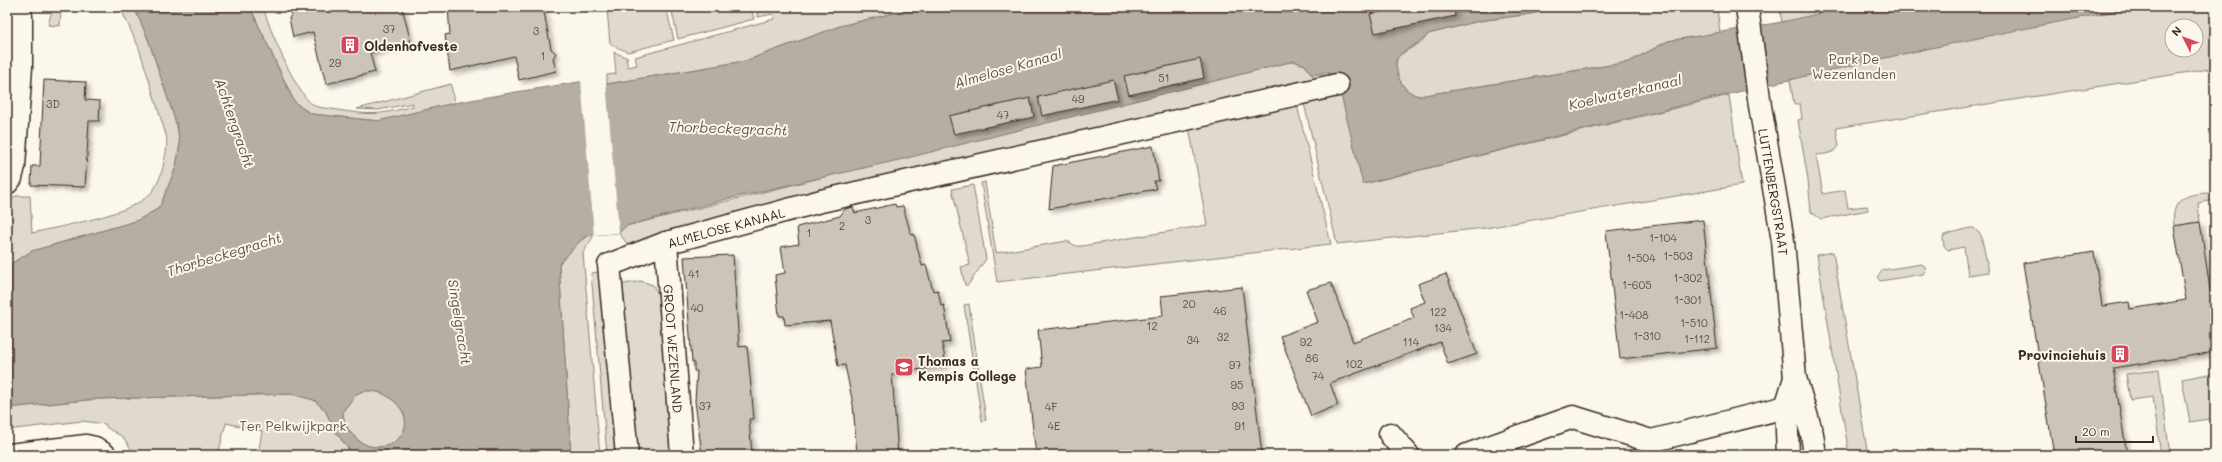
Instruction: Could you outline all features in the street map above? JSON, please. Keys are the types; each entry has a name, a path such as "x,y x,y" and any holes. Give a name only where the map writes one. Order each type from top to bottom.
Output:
{"street":[{"path":"7,182 14,166 21,67 21,16 18,7"},
{"name":"LUTTENBERGSTRAAT","path":"1749,15 1760,106 1783,241 1795,378 1812,434 1816,455"},
{"name":"ALMELOSE KANAAL","path":"627,455 609,265 666,243 822,201 1337,86"},
{"name":"GROOT WEZENLAND","path":"666,243 682,455"},
{"name":"LUTTENBERGSTRAAT","path":"1788,455 1786,407 1795,378"},
{"path":"1467,455 1573,417 1651,441 1786,407"},
{"path":"1390,434 1408,455"},
{"path":"9,455 86,446 95,448 105,455"}],"green space":[{"path":"53,7 64,7 61,10 60,26 48,25"},
{"path":"120,7 134,7 148,39 177,126 180,144 176,167 161,204 156,210 136,221 32,251 7,266 7,201 16,196 30,196 32,233 94,219 126,208 149,195 159,180 166,152 166,135 139,48"},
{"path":"250,7 263,7 277,44 291,74 306,98 314,105 322,108 373,114 391,112 413,106 413,103 378,110 357,109 451,84 454,103 379,121 312,114 294,101"},
{"path":"666,7 674,40 628,52 610,44 607,8"},
{"path":"671,7 751,7 754,19 678,39"},
{"path":"756,7 919,7 840,26 745,61 607,84 607,75 616,74 614,52 628,58 626,59 628,67 637,65 635,57 774,19 773,14 758,17"},
{"path":"1559,7 1717,7 1720,33 1668,41 1629,62 1419,96 1413,94 1403,86 1400,81 1396,69 1398,56 1423,41 1428,34 1479,21 1531,14"},
{"name":"Park De Wezenlanden","path":"1779,7 2215,7 2215,68 1836,128 1839,146 1837,149 1826,154 1816,155 1823,194 1845,190 1848,208 1867,206 1868,210 1821,219 1811,212 1808,180 1798,120 1802,119 1800,104 1794,104 1790,80 1795,79 1786,21 1782,22"},
{"path":"1294,61 1305,65 1312,75 1327,72 1337,79 936,164 631,249 619,233 626,226"},
{"path":"1341,92 1363,184 1729,95 1742,185 1485,228 1337,244 1303,99"},
{"path":"1296,101 1331,244 997,282 981,183 985,182 996,253 1067,241 1076,246 1082,246 1207,225 1189,127"},
{"path":"973,185 986,259 968,285 965,285 961,267 970,265 952,189"},
{"path":"2211,193 2215,196 2215,200 2198,203 2200,222 2174,226 2173,217 2175,209 2182,199 2195,194"},
{"path":"1974,228 1981,235 1989,272 1968,275 1964,247 1948,250 1944,246 1944,235"},
{"path":"590,235 593,235 593,237 583,253 600,455 571,455 559,264 576,243"},
{"path":"1833,252 1868,455 1849,455 1817,255"},
{"path":"1922,264 1926,269 1923,274 1880,281 1877,277 1883,270"},
{"path":"598,272 607,344 616,455 607,455 591,273"},
{"path":"641,281 653,285 659,296 673,455 635,455 619,285"},
{"path":"969,304 986,420 982,421 964,305"},
{"path":"2159,370 2170,455 2161,455 2153,397 2130,400 2126,374"},
{"path":"2214,373 2215,418 2190,422 2182,379"},
{"path":"363,391 372,391 384,394 394,401 403,411 405,422 404,431 398,439 390,444 380,447 369,446 358,440 347,427 344,420 343,411 356,394"},
{"name":"Ter Pelkwijkpark","path":"291,394 314,400 325,410 335,431 353,455 258,455 262,431 226,423 218,455 135,455 123,437 107,428 105,424 82,421 7,430 7,408 97,399"}],"water":[{"path":"134,7 250,7 294,101 312,114 378,121 454,103 516,92 579,82 607,84 745,61 840,26 919,7 1559,7 1531,14 1479,21 1428,34 1425,38 1402,53 1396,61 1397,73 1402,83 1409,91 1419,96 1629,62 1668,41 1782,22 1848,7 2139,7 1944,45 1750,89 1363,184 1337,79 1327,72 1312,75 1305,65 1294,61 899,160 727,199 626,226 619,233 590,235 583,238 559,264 571,455 353,455 335,431 325,410 314,400 291,394 97,399 7,408 7,266 32,251 136,221 156,210 161,204 176,167 180,144 177,126 148,39","holes":["363,391 387,396 403,411 405,422 404,431 398,439 390,444 380,447 369,446 358,440 349,431 345,424 343,411 356,394"]}],"pier":[{"path":"581,80 606,82 619,233 594,235"}],"building":[{"name":"Oldenhofveste","path":"301,7 402,7 411,43 370,53 375,72 326,84 313,32 293,37 289,18 295,10"},
{"path":"448,7 543,7 551,49 556,53 553,58 556,71 519,80 514,56 450,71 445,35 450,34"},
{"path":"1405,7 1454,7 1455,16 1375,33 1370,14"},
{"path":"1200,59 1204,78 1129,95 1124,76"},
{"path":"44,80 86,82 85,100 100,101 99,121 89,121 85,187 31,185 32,166 40,166"},
{"path":"1113,80 1118,99 1042,116 1038,97"},
{"path":"1030,98 1034,117 954,134 949,116"},
{"path":"1153,146 1159,181 1154,181 1156,189 1049,209 1053,166"},
{"path":"895,204 896,207 903,206 911,235 914,234 922,266 926,265 933,291 938,290 941,306 944,305 950,342 942,343 946,365 892,374 898,455 857,455 853,404 845,365 838,366 830,321 785,325 784,316 779,316 775,275 785,273 781,247 799,244 797,227 840,216 845,209 853,207 855,213"},
{"path":"1703,220 1717,348 1620,359 1606,231"},
{"name":"Provinciehuis","path":"2200,222 2211,296 2215,296 2215,352 2113,368 2127,455 2054,455 2023,263 2094,252 2102,306 2129,302 2130,309 2186,300 2174,226"},
{"path":"733,255 739,347 747,346 751,387 754,419 749,419 752,455 702,455 695,401 697,371 694,371 694,362 692,362 684,257"},
{"path":"1446,274 1477,354 1448,364 1440,342 1330,383 1338,405 1311,416 1280,336 1318,322 1306,290 1331,283 1353,342 1414,318 1410,308 1425,302 1418,284"},
{"path":"1242,287 1262,455 1036,455 1026,369 1042,367 1038,330 1163,316 1161,296"}],"place":[{"name":"Oldenhofveste","path":"350,45"},
{"name":"Provinciehuis","path":"2120,354"},
{"name":"Thomas a Kempis College","path":"904,367"}],"water label":[{"name":"Almelose Kanaal","path":"1008,68"},
{"name":"Koelwaterkanaal","path":"1625,92"},
{"name":"Achtergracht","path":"235,123"},
{"name":"Thorbeckegracht","path":"728,128"},
{"name":"Thorbeckegracht","path":"224,254"},
{"name":"Singelgracht","path":"460,322"}]}
